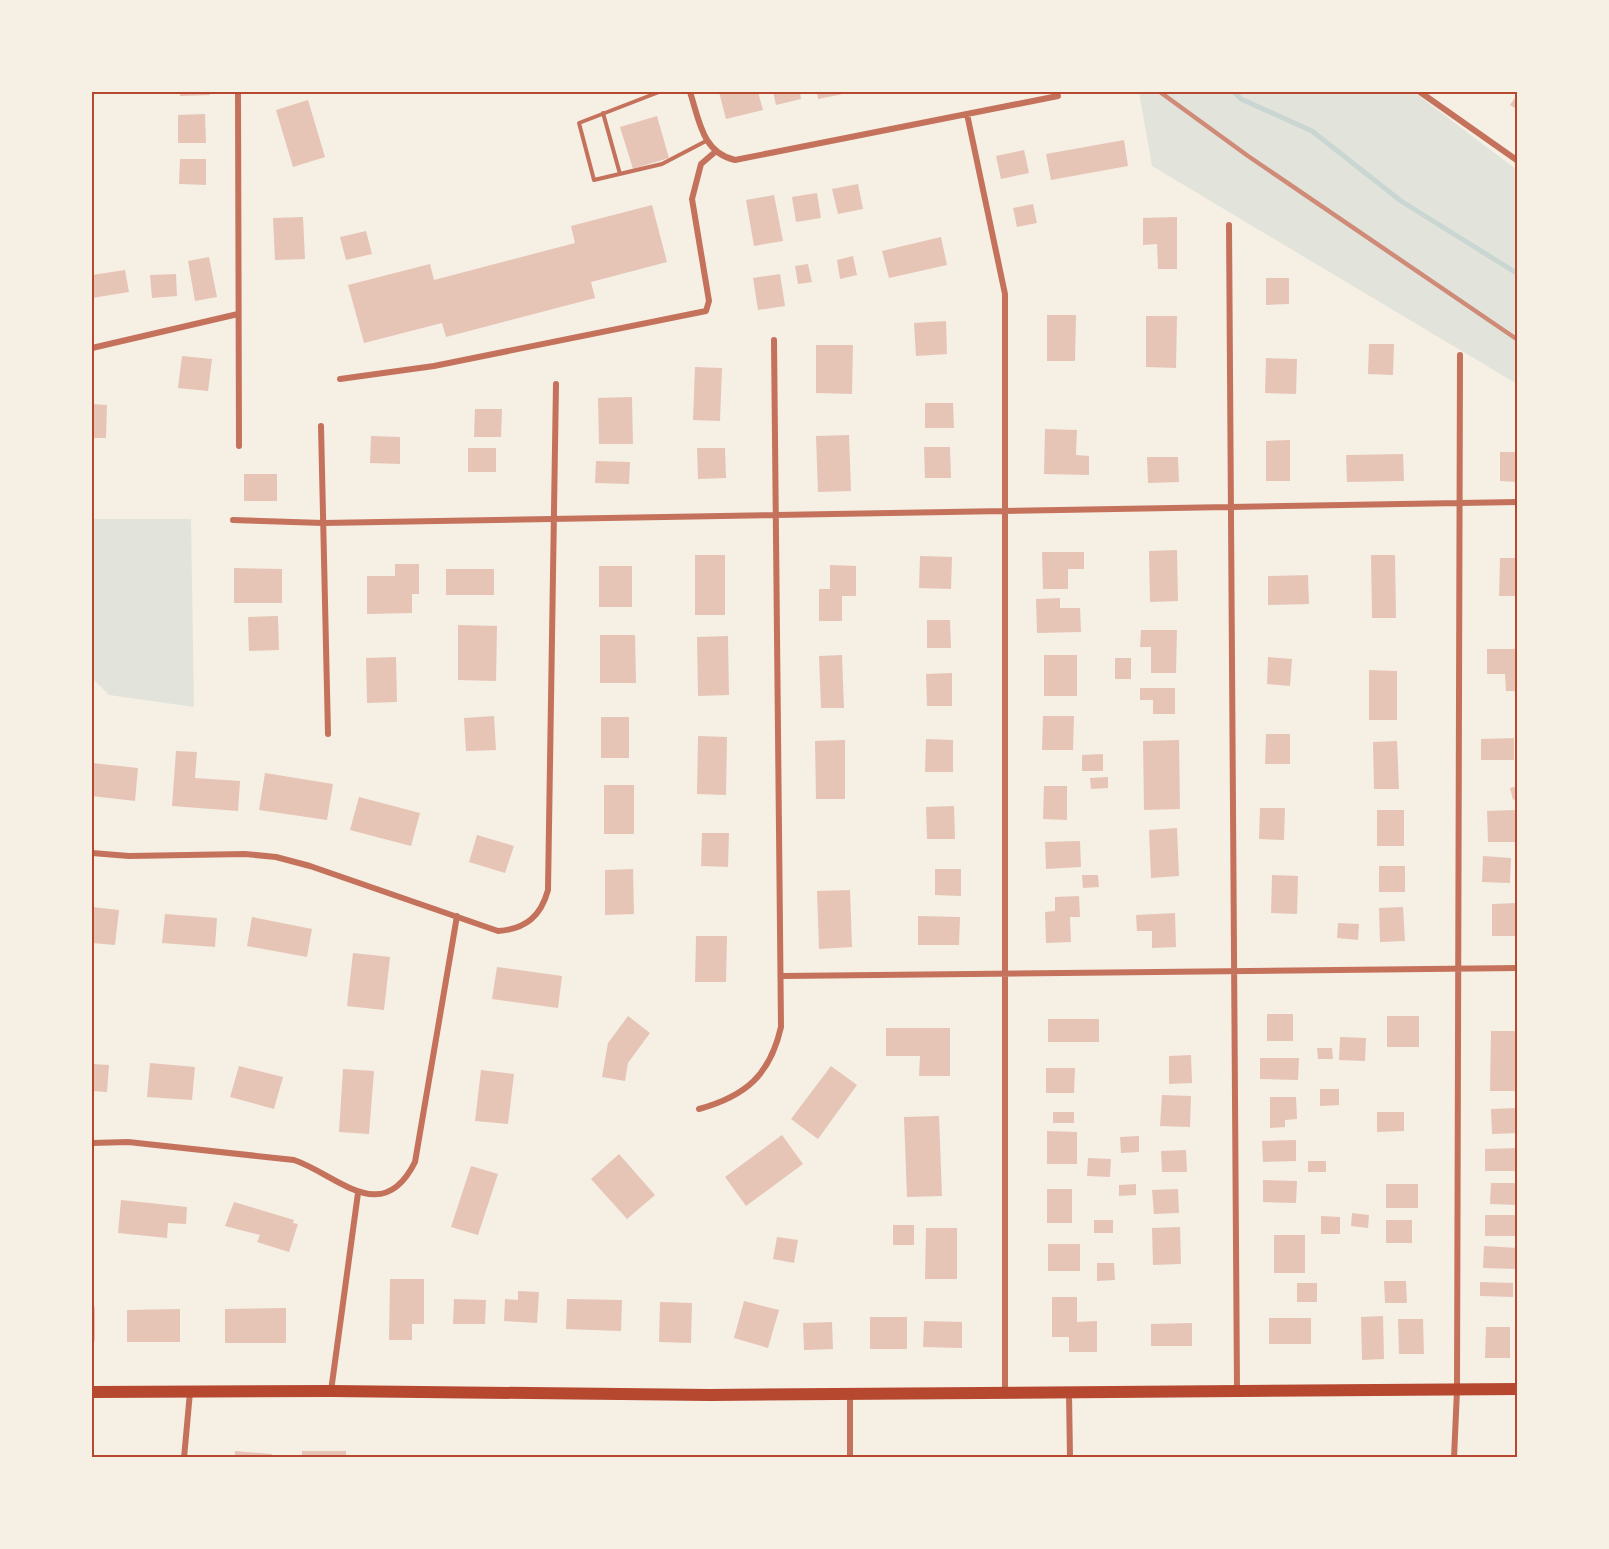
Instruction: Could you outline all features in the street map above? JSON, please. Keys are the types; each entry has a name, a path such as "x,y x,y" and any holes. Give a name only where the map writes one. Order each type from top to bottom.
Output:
{"main road":[{"path":"92,1392 850,1394 1069,1393 1237,1389 1518,1389"}],"street":[{"path":"238,92 239,446"},
{"path":"690,92 706,141 723,158 743,160 1058,96"},
{"path":"1420,92 1518,161"},
{"path":"968,114 1005,294 1005,1393"},
{"path":"340,379 434,366 706,311 709,301 692,199 700,164 715,152"},
{"path":"1229,225 1237,1389"},
{"path":"92,348 238,314"},
{"path":"699,1109 723,1102 741,1093 767,1065 777,1046 781,1027 774,340"},
{"path":"1454,1458 1457,1390 1458,503 1461,355"},
{"path":"92,853 129,856 245,854 276,857 310,866 498,931 511,930 536,916 544,904 548,890 552,519 556,384"},
{"path":"321,426 328,734"},
{"path":"233,520 323,523 1518,502"},
{"path":"92,1143 128,1142 294,1160 310,1166 358,1193 386,1192 399,1184 415,1162 457,916"},
{"path":"782,976 1518,968"},
{"path":"331,1391 358,1193"},
{"path":"184,1458 190,1392"},
{"path":"1069,1393 1070,1458"},
{"path":"850,1394 850,1458"}],"lane":[{"path":"659,92 579,123 594,180 662,164 706,141"},
{"path":"603,113 620,174"}],"shaded area":[{"path":"1139,92 1414,92 1517,170 1517,384 1152,166"},
{"path":"92,519 191,519 194,707 109,695 92,678"}],"building":[{"path":"180,92 210,92 210,95 180,96"},
{"path":"719,92 758,92 763,110 726,119"},
{"path":"773,92 800,92 801,99 776,105"},
{"path":"817,92 843,92 843,94 818,99"},
{"path":"1518,93 1518,110 1510,105"},
{"path":"308,100 325,157 293,167 276,110"},
{"path":"205,114 206,143 178,143 178,115"},
{"path":"657,116 669,158 633,169 620,127"},
{"path":"1124,140 1128,166 1051,180 1046,154"},
{"path":"1024,150 1029,173 1001,179 996,156"},
{"path":"180,159 206,159 206,185 179,184"},
{"path":"858,184 863,209 838,214 832,189"},
{"path":"817,193 821,218 796,222 792,197"},
{"path":"774,195 783,241 754,246 746,200"},
{"path":"1033,204 1037,223 1017,227 1013,208"},
{"path":"652,205 667,262 591,282 595,298 446,337 442,323 364,343 348,285 430,264 434,280 575,243 571,226"},
{"path":"303,217 305,259 275,260 273,218"},
{"path":"1177,217 1177,269 1158,269 1157,244 1143,245 1143,218"},
{"path":"366,231 372,254 346,260 340,237"},
{"path":"941,237 947,265 889,278 882,251"},
{"path":"853,256 857,275 840,279 837,260"},
{"path":"209,257 217,297 195,301 188,261"},
{"path":"808,264 812,282 798,284 795,266"},
{"path":"125,270 129,292 92,298 92,275"},
{"path":"176,274 177,296 152,298 150,275"},
{"path":"780,274 785,306 758,310 753,278"},
{"path":"1266,278 1289,278 1289,304 1266,305"},
{"path":"1047,315 1076,315 1075,361 1047,361"},
{"path":"1146,316 1177,316 1176,368 1146,367"},
{"path":"946,321 947,354 916,356 914,323"},
{"path":"1369,344 1394,344 1393,375 1368,374"},
{"path":"816,345 853,345 852,394 816,393"},
{"path":"182,356 212,359 208,391 178,388"},
{"path":"1266,358 1297,359 1296,394 1265,393"},
{"path":"695,367 722,368 720,421 693,420"},
{"path":"632,397 633,444 599,444 598,398"},
{"path":"925,403 953,403 954,428 925,428"},
{"path":"92,404 107,405 106,438 92,438"},
{"path":"475,409 502,409 501,437 474,437"},
{"path":"1045,429 1077,430 1076,455 1089,456 1089,475 1044,474"},
{"path":"849,435 851,491 818,492 816,436"},
{"path":"371,436 400,437 400,464 370,463"},
{"path":"1290,440 1290,481 1266,481 1266,441"},
{"path":"924,447 950,447 951,478 925,478"},
{"path":"468,448 496,448 496,472 468,472"},
{"path":"697,448 725,448 726,478 698,479"},
{"path":"1500,452 1518,452 1518,482 1500,481"},
{"path":"1403,454 1404,481 1347,482 1346,455"},
{"path":"1147,457 1178,457 1179,482 1148,483"},
{"path":"596,461 630,462 629,484 595,483"},
{"path":"244,474 277,474 277,501 244,501"},
{"path":"1177,550 1178,601 1150,602 1149,551"},
{"path":"1042,552 1084,552 1084,569 1068,569 1068,589 1043,589"},
{"path":"695,555 725,555 725,615 695,615"},
{"path":"1371,555 1395,555 1396,618 1372,618"},
{"path":"920,556 952,557 951,589 919,588"},
{"path":"1500,558 1518,558 1518,596 1499,596"},
{"path":"395,564 419,564 419,594 412,594 412,613 367,614 367,576 395,576"},
{"path":"830,565 856,566 856,596 842,596 842,621 819,621 819,589 830,589"},
{"path":"599,566 632,566 632,607 599,607"},
{"path":"234,568 282,569 282,603 234,603"},
{"path":"446,569 494,569 494,595 446,595"},
{"path":"1308,575 1309,604 1268,605 1268,576"},
{"path":"1060,598 1060,608 1080,608 1081,632 1037,633 1036,599"},
{"path":"278,616 279,650 249,651 248,617"},
{"path":"927,620 950,620 951,648 927,648"},
{"path":"458,625 497,626 496,681 458,680"},
{"path":"1141,630 1177,630 1176,673 1151,673 1151,647 1140,647"},
{"path":"600,635 635,635 636,683 600,683"},
{"path":"728,636 729,695 698,696 697,637"},
{"path":"1487,649 1518,649 1518,691 1506,691 1505,674 1487,674"},
{"path":"842,655 844,708 821,708 819,656"},
{"path":"1044,655 1077,655 1077,696 1044,696"},
{"path":"396,657 397,702 367,703 366,658"},
{"path":"1268,657 1292,659 1290,686 1267,684"},
{"path":"1115,658 1131,658 1131,679 1115,679"},
{"path":"1369,670 1397,671 1397,720 1369,720"},
{"path":"952,673 952,706 927,706 926,674"},
{"path":"1140,688 1175,688 1175,714 1153,714 1153,700 1140,700"},
{"path":"494,716 496,750 466,751 464,718"},
{"path":"1043,716 1074,716 1073,750 1042,750"},
{"path":"601,717 629,717 629,758 601,758"},
{"path":"1266,734 1290,734 1290,764 1265,764"},
{"path":"698,736 727,737 726,795 697,794"},
{"path":"1514,738 1514,760 1481,760 1481,739"},
{"path":"926,739 953,740 953,772 925,772"},
{"path":"845,740 845,799 816,799 815,741"},
{"path":"1179,740 1180,809 1144,810 1143,741"},
{"path":"1397,741 1399,789 1374,789 1373,742"},
{"path":"176,751 197,752 195,778 240,781 238,811 172,806"},
{"path":"1103,754 1103,771 1082,771 1082,755"},
{"path":"92,763 138,768 135,801 92,796"},
{"path":"265,773 333,784 327,820 259,810"},
{"path":"1108,777 1108,788 1091,789 1090,778"},
{"path":"604,785 634,785 634,834 604,834"},
{"path":"1044,786 1067,786 1067,820 1043,819"},
{"path":"1518,786 1518,798 1513,800 1510,788"},
{"path":"359,797 420,813 411,846 350,830"},
{"path":"954,806 955,839 927,839 926,807"},
{"path":"1260,808 1285,808 1284,840 1259,839"},
{"path":"1377,810 1404,810 1404,846 1377,846"},
{"path":"1515,810 1516,842 1488,842 1487,811"},
{"path":"1177,828 1179,876 1151,878 1149,830"},
{"path":"702,833 729,833 728,867 701,866"},
{"path":"477,835 514,846 505,873 469,862"},
{"path":"1080,841 1081,867 1046,869 1045,842"},
{"path":"1483,856 1511,858 1510,883 1482,882"},
{"path":"1379,866 1405,866 1405,892 1379,892"},
{"path":"633,869 634,914 605,915 605,870"},
{"path":"935,869 961,869 961,896 935,895"},
{"path":"1082,875 1098,875 1099,887 1083,888"},
{"path":"1272,875 1298,876 1297,914 1271,913"},
{"path":"850,890 852,947 819,949 817,891"},
{"path":"1079,896 1080,917 1070,917 1071,942 1046,943 1045,912 1055,911 1055,897"},
{"path":"1517,903 1518,936 1492,936 1492,904"},
{"path":"92,907 119,910 115,945 92,943"},
{"path":"1403,907 1405,941 1380,942 1379,908"},
{"path":"1175,913 1176,947 1152,948 1152,931 1137,931 1136,915"},
{"path":"165,914 217,918 215,947 162,943"},
{"path":"918,916 960,917 959,945 918,945"},
{"path":"252,917 312,929 307,957 247,946"},
{"path":"1338,923 1359,924 1358,940 1337,938"},
{"path":"696,936 727,936 726,982 695,982"},
{"path":"353,953 390,957 384,1010 347,1006"},
{"path":"497,967 562,976 558,1008 492,999"},
{"path":"1267,1014 1293,1014 1293,1041 1267,1041"},
{"path":"628,1016 650,1033 628,1063 625,1081 602,1077 608,1043"},
{"path":"1387,1016 1419,1016 1419,1047 1387,1047"},
{"path":"1048,1019 1099,1019 1099,1042 1048,1042"},
{"path":"886,1028 950,1028 950,1076 919,1076 920,1056 886,1056"},
{"path":"1491,1031 1518,1031 1518,1091 1490,1091"},
{"path":"1340,1037 1366,1038 1365,1061 1339,1060"},
{"path":"1317,1048 1332,1048 1333,1059 1318,1059"},
{"path":"1191,1055 1192,1083 1169,1084 1169,1056"},
{"path":"1260,1058 1299,1058 1298,1080 1260,1079"},
{"path":"150,1063 195,1067 192,1100 147,1097"},
{"path":"92,1064 109,1065 107,1092 92,1091"},
{"path":"239,1066 283,1077 274,1109 230,1097"},
{"path":"831,1066 857,1085 818,1139 791,1119"},
{"path":"1046,1068 1075,1068 1074,1093 1046,1093"},
{"path":"343,1069 374,1071 369,1134 339,1132"},
{"path":"481,1070 514,1074 508,1124 475,1121"},
{"path":"1320,1089 1339,1089 1339,1105 1320,1106"},
{"path":"1162,1095 1191,1096 1190,1127 1160,1126"},
{"path":"1270,1097 1296,1097 1297,1119 1285,1120 1285,1127 1270,1128"},
{"path":"1518,1108 1518,1133 1492,1134 1491,1109"},
{"path":"1053,1112 1074,1112 1074,1123 1053,1123"},
{"path":"1377,1112 1404,1112 1404,1131 1377,1132"},
{"path":"939,1116 942,1196 907,1197 904,1117"},
{"path":"1047,1131 1077,1132 1077,1164 1047,1164"},
{"path":"782,1135 803,1164 746,1206 725,1177"},
{"path":"1139,1136 1139,1152 1121,1153 1120,1137"},
{"path":"1296,1140 1296,1161 1263,1162 1262,1141"},
{"path":"1518,1148 1518,1171 1485,1171 1485,1149"},
{"path":"1186,1150 1187,1172 1162,1172 1161,1151"},
{"path":"619,1154 655,1195 627,1219 591,1179"},
{"path":"1088,1158 1111,1159 1110,1177 1087,1176"},
{"path":"1308,1161 1326,1161 1326,1172 1308,1172"},
{"path":"471,1166 498,1174 478,1235 451,1227"},
{"path":"1263,1180 1297,1181 1296,1203 1263,1202"},
{"path":"1491,1183 1518,1183 1518,1205 1490,1204"},
{"path":"1136,1184 1136,1195 1119,1196 1119,1185"},
{"path":"1386,1184 1418,1184 1418,1208 1386,1208"},
{"path":"1047,1189 1072,1189 1072,1223 1047,1223"},
{"path":"1178,1189 1179,1213 1154,1214 1152,1190"},
{"path":"121,1200 187,1207 186,1224 168,1223 167,1238 118,1233"},
{"path":"234,1202 294,1220 293,1223 298,1224 289,1252 257,1242 260,1235 225,1226"},
{"path":"1352,1213 1369,1215 1368,1228 1351,1226"},
{"path":"1485,1215 1518,1215 1518,1236 1485,1236"},
{"path":"1321,1216 1340,1217 1340,1234 1321,1234"},
{"path":"1094,1220 1113,1220 1113,1233 1094,1233"},
{"path":"1386,1220 1412,1220 1412,1243 1386,1243"},
{"path":"893,1225 914,1225 914,1245 893,1245"},
{"path":"1180,1227 1181,1264 1153,1265 1152,1228"},
{"path":"926,1228 957,1228 957,1279 925,1279"},
{"path":"1274,1235 1305,1235 1305,1273 1274,1273"},
{"path":"777,1237 798,1240 794,1263 773,1259"},
{"path":"1048,1244 1080,1244 1080,1271 1048,1271"},
{"path":"1484,1246 1518,1248 1518,1269 1483,1268"},
{"path":"1097,1263 1114,1263 1115,1280 1097,1281"},
{"path":"390,1279 424,1279 424,1324 412,1324 412,1340 389,1340"},
{"path":"1384,1281 1406,1281 1407,1303 1385,1303"},
{"path":"1480,1282 1513,1283 1513,1297 1480,1296"},
{"path":"1297,1283 1317,1283 1317,1302 1297,1302"},
{"path":"518,1291 539,1292 537,1323 504,1321 505,1299 518,1300"},
{"path":"1052,1297 1077,1297 1077,1322 1097,1321 1097,1352 1069,1352 1069,1337 1052,1337"},
{"path":"454,1299 486,1300 485,1324 453,1324"},
{"path":"567,1299 622,1300 621,1331 566,1329"},
{"path":"744,1301 779,1310 768,1348 734,1338"},
{"path":"660,1302 692,1303 691,1343 659,1342"},
{"path":"92,1307 95,1307 95,1341 92,1341"},
{"path":"286,1308 286,1343 225,1343 225,1309"},
{"path":"180,1309 180,1342 127,1342 127,1310"},
{"path":"1383,1316 1384,1359 1362,1360 1361,1317"},
{"path":"870,1317 907,1317 907,1349 870,1349"},
{"path":"1269,1318 1311,1318 1311,1344 1269,1344"},
{"path":"1398,1319 1423,1319 1424,1354 1399,1354"},
{"path":"924,1321 962,1322 962,1348 923,1347"},
{"path":"832,1322 833,1349 804,1350 803,1323"},
{"path":"1192,1323 1192,1346 1151,1346 1151,1324"},
{"path":"1486,1327 1510,1327 1510,1358 1485,1358"},
{"path":"235,1451 272,1454 272,1458 235,1458"},
{"path":"302,1451 346,1451 346,1458 302,1458"}],"waterway":[{"path":"1234,92 1241,99 1312,131 1401,201 1518,274"}],"railway":[{"path":"1160,92 1248,156 1518,340"}]}
